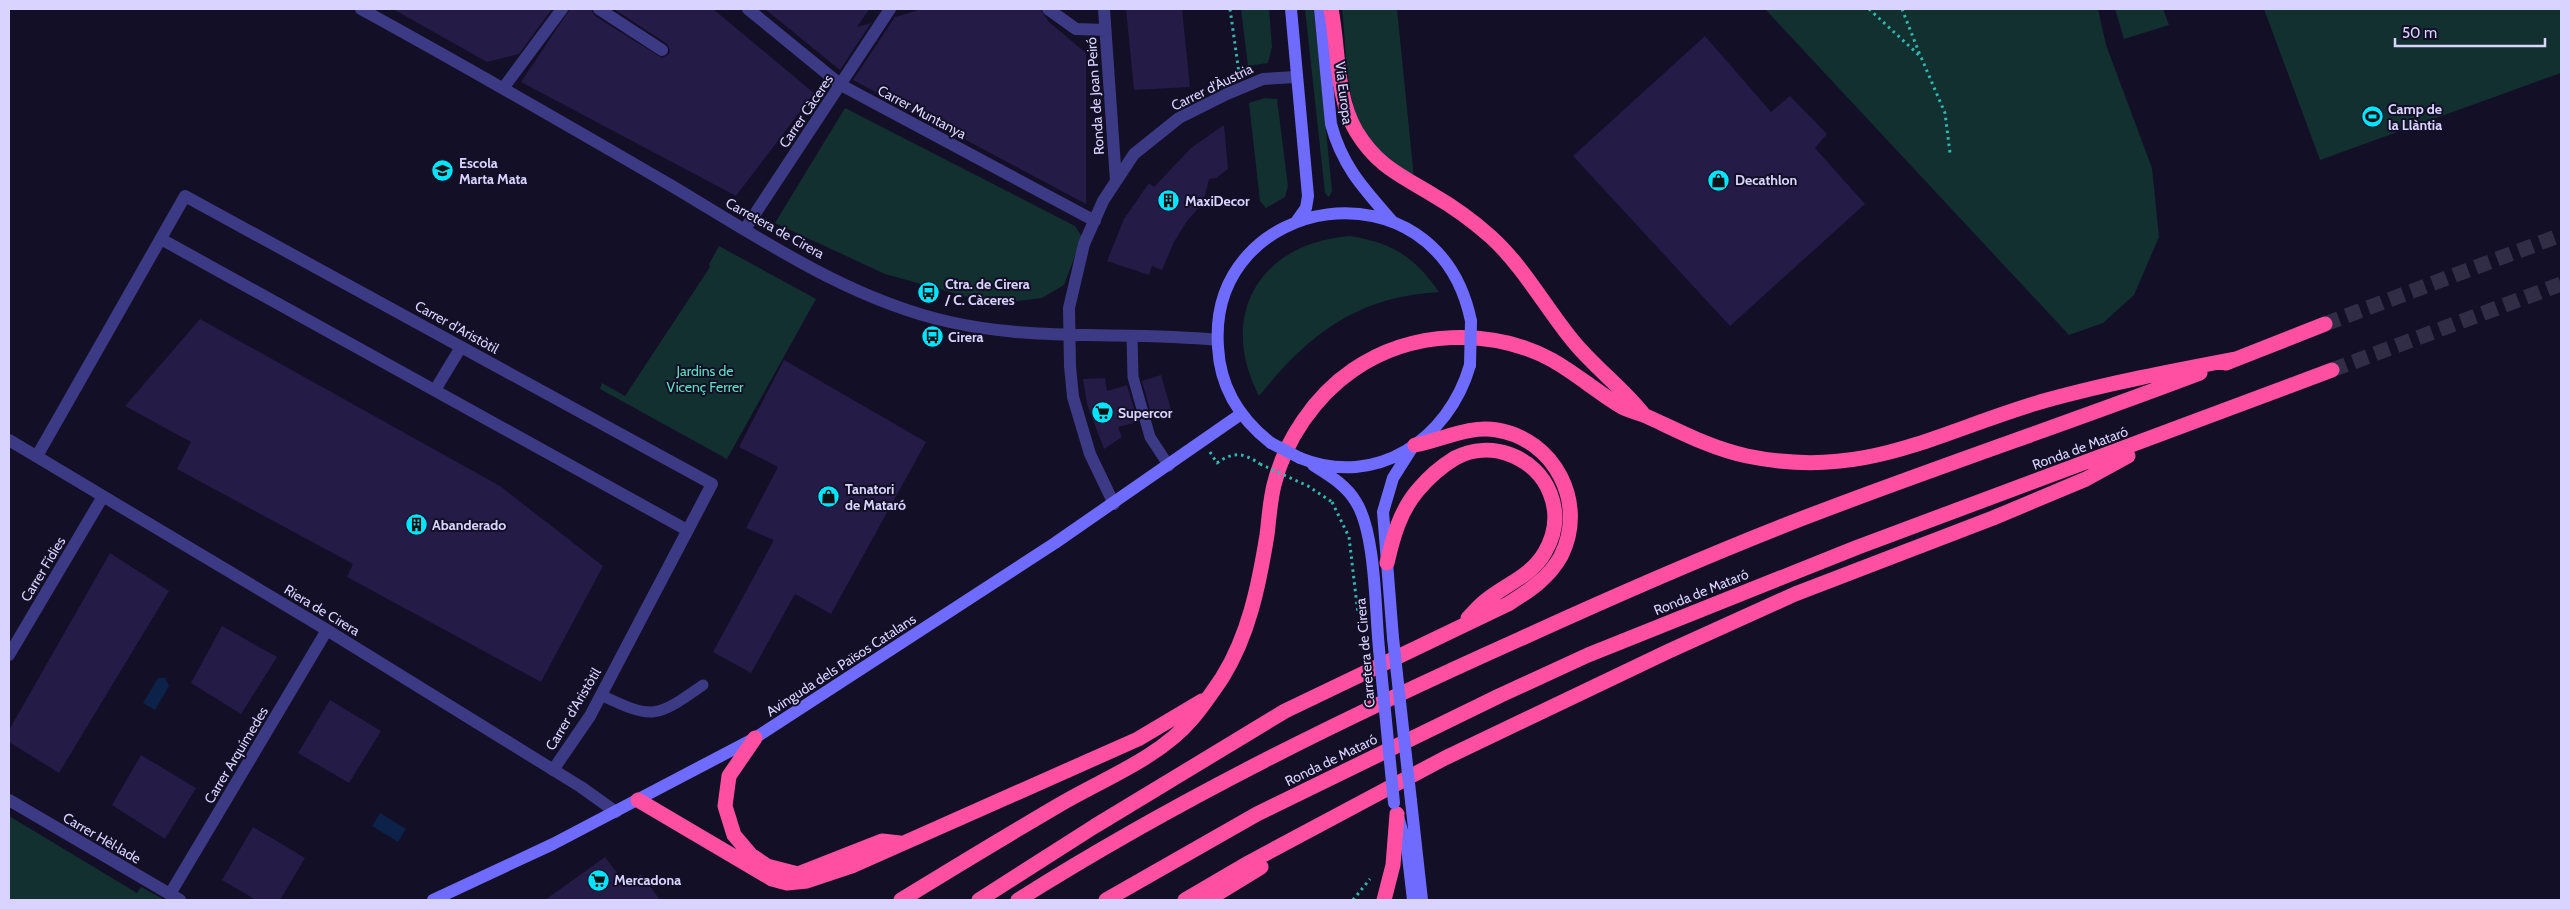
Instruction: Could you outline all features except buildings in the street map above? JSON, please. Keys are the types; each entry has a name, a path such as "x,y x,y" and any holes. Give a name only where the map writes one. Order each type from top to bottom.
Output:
{"highway":[{"path":"1331,9 1344,102 1354,128 1372,154 1391,171 1459,212 1493,239 1525,275 1574,342 1609,379 1630,396 1645,416"},
{"path":"901,900 984,848 1151,752 1191,720 1224,674 1250,615 1263,561 1275,480 1294,436 1317,403 1353,370 1396,348 1413,342 1458,337 1517,346 1550,359 1624,408 1692,438 1743,455 1794,462 1856,460 1918,445 2043,401 2125,380 2236,359 2325,324"},
{"name":"Ronda de Mataró","path":"1018,900 1085,858 1255,765 1418,684 1619,594 1827,509 2009,445 2236,359"},
{"name":"Ronda de Mataró","path":"1106,900 1257,814 1501,695 1588,656 1676,618 1858,547 2175,431 2332,370"},
{"path":"979,900 1095,826 1285,711 1528,592 1552,569 1566,545 1570,515 1565,486 1551,459 1528,440 1514,434 1480,429 1414,446"},
{"path":"1185,900 1250,862 1445,758 1794,594 1993,518 2086,479 2175,431"},
{"path":"1387,563 1394,532 1406,507 1417,491 1447,464 1467,454 1487,451 1509,453 1531,466 1540,475 1553,500 1555,520 1552,539 1533,568 1484,601 1460,626"},
{"path":"638,800 761,874 787,883 806,881 843,869 904,843 1138,739 1208,698"},
{"path":"755,738 729,776 725,806 726,816 734,835 751,855 767,866 798,874 882,841 904,843"},
{"path":"1207,900 1288,851 1422,779 1445,758"},
{"path":"1384,900 1394,865 1396,808"}],"street":[{"name":"Carretera de Cirera","path":"361,9 504,87 745,230 846,284 906,310 949,322 997,332 1068,336 1169,336 1217,340"},
{"path":"504,87 562,9"},
{"path":"599,9 662,50"},
{"name":"Carrer Muntanya","path":"748,9 841,85 1095,221"},
{"name":"Carrer Càceres","path":"745,230 890,9"},
{"path":"1048,9 1076,29 1105,30"},
{"name":"Ronda de Joan Peiró","path":"1104,9 1116,181"},
{"path":"1291,9 1308,196 1306,208 1296,222"},
{"name":"Via Europa","path":"1320,9 1332,124 1336,140 1356,181 1392,221"},
{"name":"Carrer d'Àustria","path":"1114,504 1090,454 1078,415 1072,382 1068,336 1069,308 1084,244 1103,201 1134,154 1179,118 1227,94 1263,79 1296,77"},
{"name":"Carrer d'Aristòtil","path":"37,456 184,196 712,484 600,695 569,750 553,770"},
{"path":"1344,212 1369,214 1392,221 1406,227 1430,244 1450,266 1464,292 1471,321 1472,350 1466,379 1454,406 1435,429 1414,446 1396,456 1359,466 1322,465 1302,459 1271,443 1241,414 1232,399 1221,371 1217,340 1221,307 1230,284 1243,262 1267,239 1296,222 1328,213 1344,212"},
{"path":"161,239 687,530"},
{"path":"435,390 460,346"},
{"name":"Avinguda dels Països Catalans","path":"433,900 616,812 755,738 1114,504 1241,414"},
{"name":"Riera de Cirera","path":"9,440 102,498 327,630 553,770 616,812"},
{"name":"Carretera de Cirera","path":"1414,446 1394,478 1385,502 1383,526 1393,638 1422,900"},
{"name":"Carretera de Cirera","path":"1302,459 1347,489 1357,502 1368,533 1396,808 1407,848 1413,900"},
{"name":"Carrer Fídies","path":"9,655 102,498"},
{"name":"Carrer Arquímedes","path":"175,897 327,630"},
{"name":"Carrer Hèl·lade","path":"9,800 175,897"}],"lane":[{"path":"1132,336 1133,377 1150,436 1169,466"},
{"path":"600,695 629,708 648,713 669,710 703,685"}],"path":[{"path":"1230,9 1240,76"},
{"path":"1868,9 1921,57"},
{"path":"1902,9 1945,112 1950,153"},
{"path":"1203,441 1217,463 1234,454 1242,454 1318,491 1332,502 1349,537 1358,616"},
{"path":"1353,900 1373,875"}],"green space":[{"path":"1241,9 1269,9 1272,47 1268,63 1248,66"},
{"path":"1305,9 1314,9 1332,191 1329,197 1325,193"},
{"path":"1342,9 1397,9 1414,178 1379,153 1370,142 1355,112 1348,78"},
{"path":"1765,9 2098,9 2106,45 2152,168 2159,237 2134,295 2103,323 2069,335"},
{"path":"2115,9 2163,9 2169,25 2124,39"},
{"name":"Camp de la Llàntia","path":"2264,9 2561,9 2561,73 2320,160"},
{"path":"1265,98 1277,99 1288,186 1285,197 1266,208 1260,201 1249,103"},
{"path":"845,108 1075,226 1082,237 1064,285 1042,298 993,304 885,274 775,223"},
{"path":"1350,236 1390,247 1401,253 1420,269 1439,292 1409,295 1383,302 1359,311 1337,323 1316,337 1297,354 1259,396 1247,366 1243,338 1246,312 1255,288 1271,268 1292,253 1319,242"},
{"name":"Jardins de Vicenç Ferrer","path":"719,246 816,299 727,459 600,389 602,383 625,396 710,267 709,264"},
{"path":"9,816 137,893 141,887 165,900 9,900"}],"water":[{"path":"158,678 165,678 169,686 155,710 143,703"},
{"path":"380,813 406,829 398,842 372,826"}],"tunnel":[{"path":"2325,324 2561,235"},
{"path":"2332,370 2561,284"}],"place":[{"name":"Camp de la Llàntia","path":"2372,117"},
{"name":"Escola Marta Mata","path":"443,171"},
{"name":"Decathlon","path":"1719,180"},
{"name":"MaxiDecor","path":"1169,201"},
{"name":"Ctra. de Cirera / C. Càceres","path":"929,292"},
{"name":"Cirera","path":"932,337"},
{"name":"Supercor","path":"1102,413"},
{"name":"Tanatori de Mataró","path":"829,497"},
{"name":"Abanderado","path":"416,525"},
{"name":"Mercadona","path":"598,880"}]}
